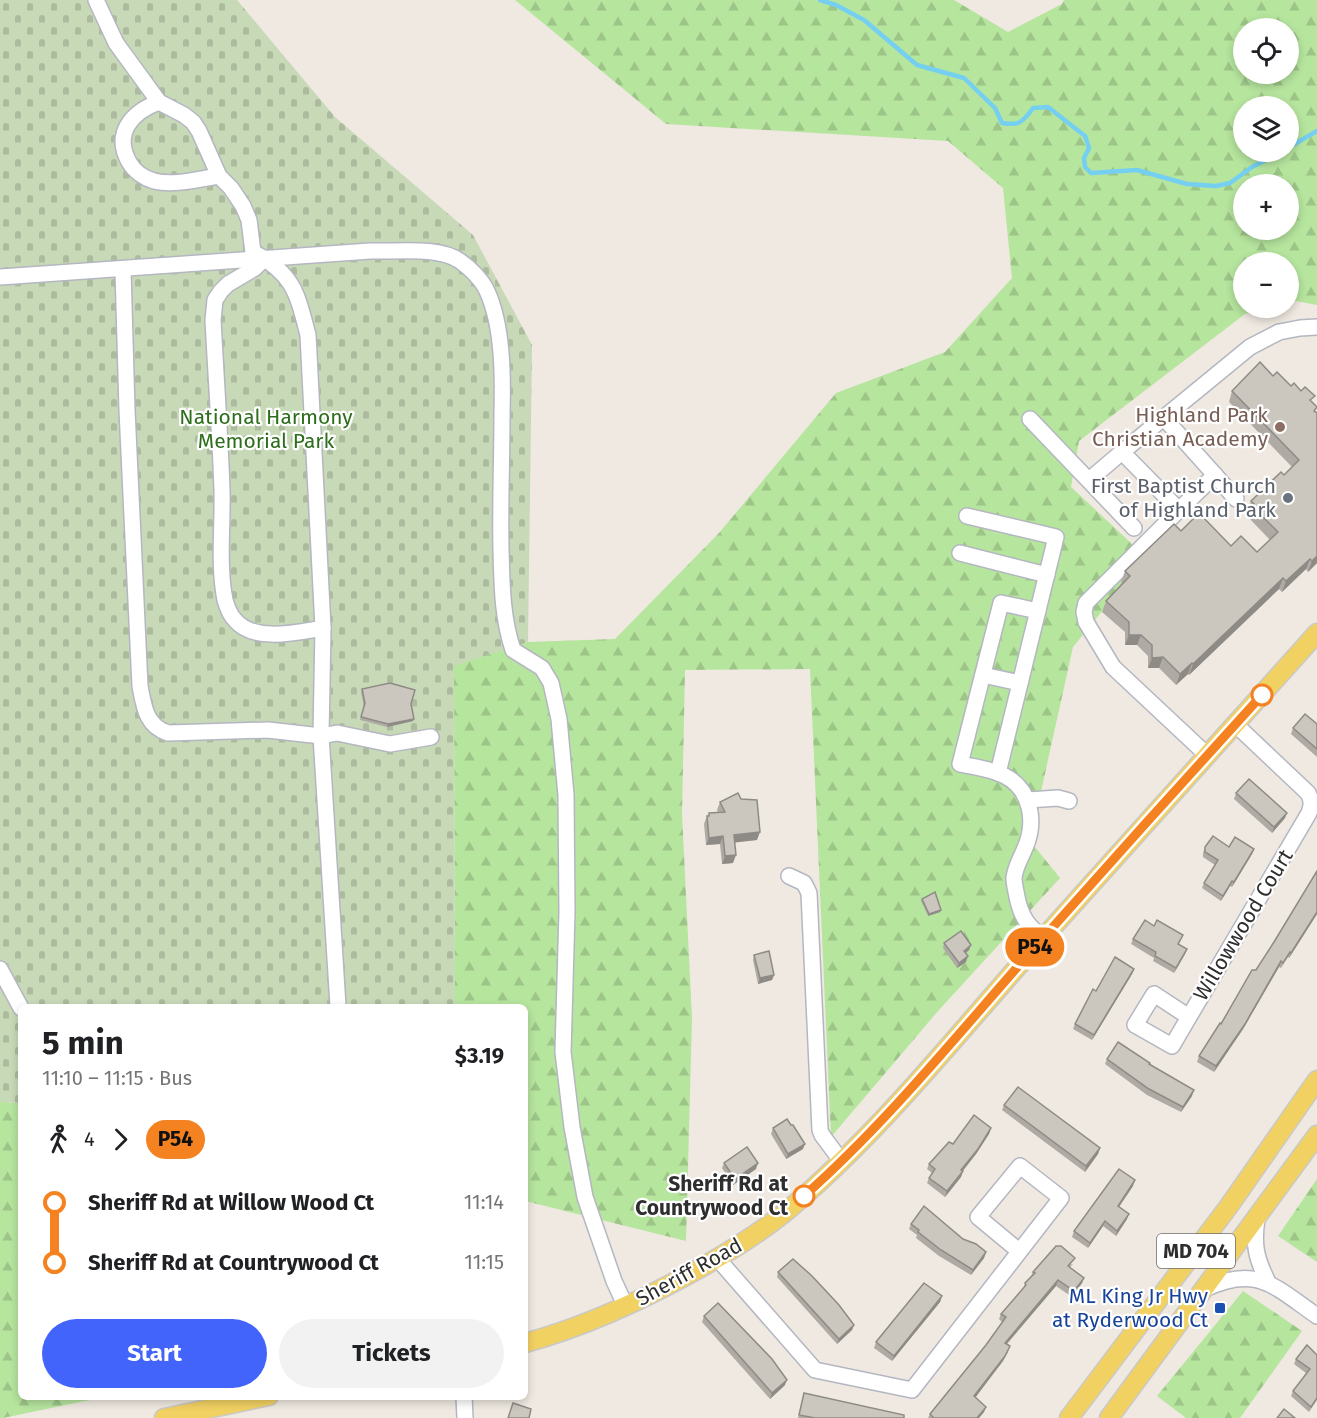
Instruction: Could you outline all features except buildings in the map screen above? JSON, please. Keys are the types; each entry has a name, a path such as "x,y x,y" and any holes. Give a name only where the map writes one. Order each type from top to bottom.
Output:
{"main road":[{"name":"Sheriff Road","path":"528,1342 568,1330 666,1288 768,1226 842,1162 918,1081 1043,937 1317,633"},
{"name":"MD 704","path":"1069,1418 1229,1206 1317,1080"},
{"name":"MD 704","path":"1109,1418 1317,1135"},
{"path":"164,1418 250,1400"}],"street":[{"path":"96,0 116,43 159,102 173,108 193,122 199,131 219,176 231,188 243,206 249,220 254,252 282,271 295,292 308,335 323,628 321,736 338,1004"},
{"path":"159,102 141,111 126,129 122,140 131,166 147,179 156,181 180,182 219,176"},
{"path":"0,277 370,251 447,254 460,261 476,275 487,291 498,330 503,376 501,530 502,601 506,630 513,650 542,668 551,683 563,754 566,795 567,900 563,1052 572,1127 585,1197 614,1281 626,1307"},
{"path":"265,258 255,268 228,284 221,291 214,310 225,598 227,608 235,621 252,631 277,633 323,628"},
{"path":"123,270 126,388 140,686 146,715 151,724 168,733 268,730 321,736 337,733 390,744 431,737"},
{"path":"1089,480 1250,347 1279,332 1317,327"},
{"path":"1164,418 1236,499"},
{"path":"1030,419 1134,528"},
{"path":"1122,452 1179,510"},
{"path":"1207,755 1113,667 1086,622 1084,612 1086,603 1215,476"},
{"path":"966,516 1056,537 998,773"},
{"path":"960,553 1047,575"},
{"path":"1038,611 1001,603 960,764 1006,776 1028,800 1031,811 1031,830 1017,864 1014,880 1020,913 1030,928 1043,937"},
{"path":"983,675 1020,683"},
{"name":"Willowwood Court","path":"1189,1017 1311,808 1308,793 1235,724"},
{"path":"1028,800 1051,798 1069,801"},
{"path":"789,876 804,883 809,893 820,1130 842,1162"},
{"path":"0,969 19,1004"},
{"path":"717,1258 815,1370 912,1390 1061,1198 1020,1166 978,1217 1018,1251"},
{"path":"1257,1219 1255,1244 1259,1264 1268,1282"},
{"path":"1205,1289 1222,1281 1243,1277 1268,1282 1317,1316"},
{"path":"464,1400 465,1418"}],"green space":[{"name":"National Harmony Memorial Park","path":"0,0 237,0 335,117 473,235 532,345 528,642 454,666 455,1004 18,1004 18,1103 0,1102"},
{"path":"515,0 954,0 1008,32 1062,4 1064,0 1317,0 1317,305 1299,302 1299,252 1233,252 1233,318 1240,318 1079,441 1071,487 1146,557 1073,647 1030,841 1060,878 938,1011 831,1137 810,669 685,670 682,814 692,1018 686,1241 528,1202 528,1004 455,1004 454,665 528,642 615,639 719,533 836,393 945,352 1012,278 1003,188 948,141 666,124"},
{"path":"0,1102 18,1103 18,1400 90,1400 0,1418"},
{"path":"1317,1179 1317,1262 1278,1236"},
{"path":"1243,1291 1302,1331 1240,1418 1186,1418 1157,1396"}],"waterway":[{"path":"820,0 836,5 864,20 917,65 964,78 995,108 1002,123 1017,123 1023,120 1033,108 1048,107 1085,136 1089,148 1084,158 1085,167 1091,173 1137,170 1187,184 1216,186 1230,183 1262,162"},
{"path":"1299,142 1317,131"}],"bus line":[{"name":"P54","path":"804,1196 859,1144 918,1081 1043,937 1262,695"}],"place":[{"name":"Highland Park Christian Academy","path":"1280,427"},
{"name":"First Baptist Church of Highland Park","path":"1288,498"},
{"name":"Sheriff Rd at Countrywood Ct","path":"804,1196"},
{"name":"ML King Jr Hwy at Ryderwood Ct","path":"1220,1308"}]}
